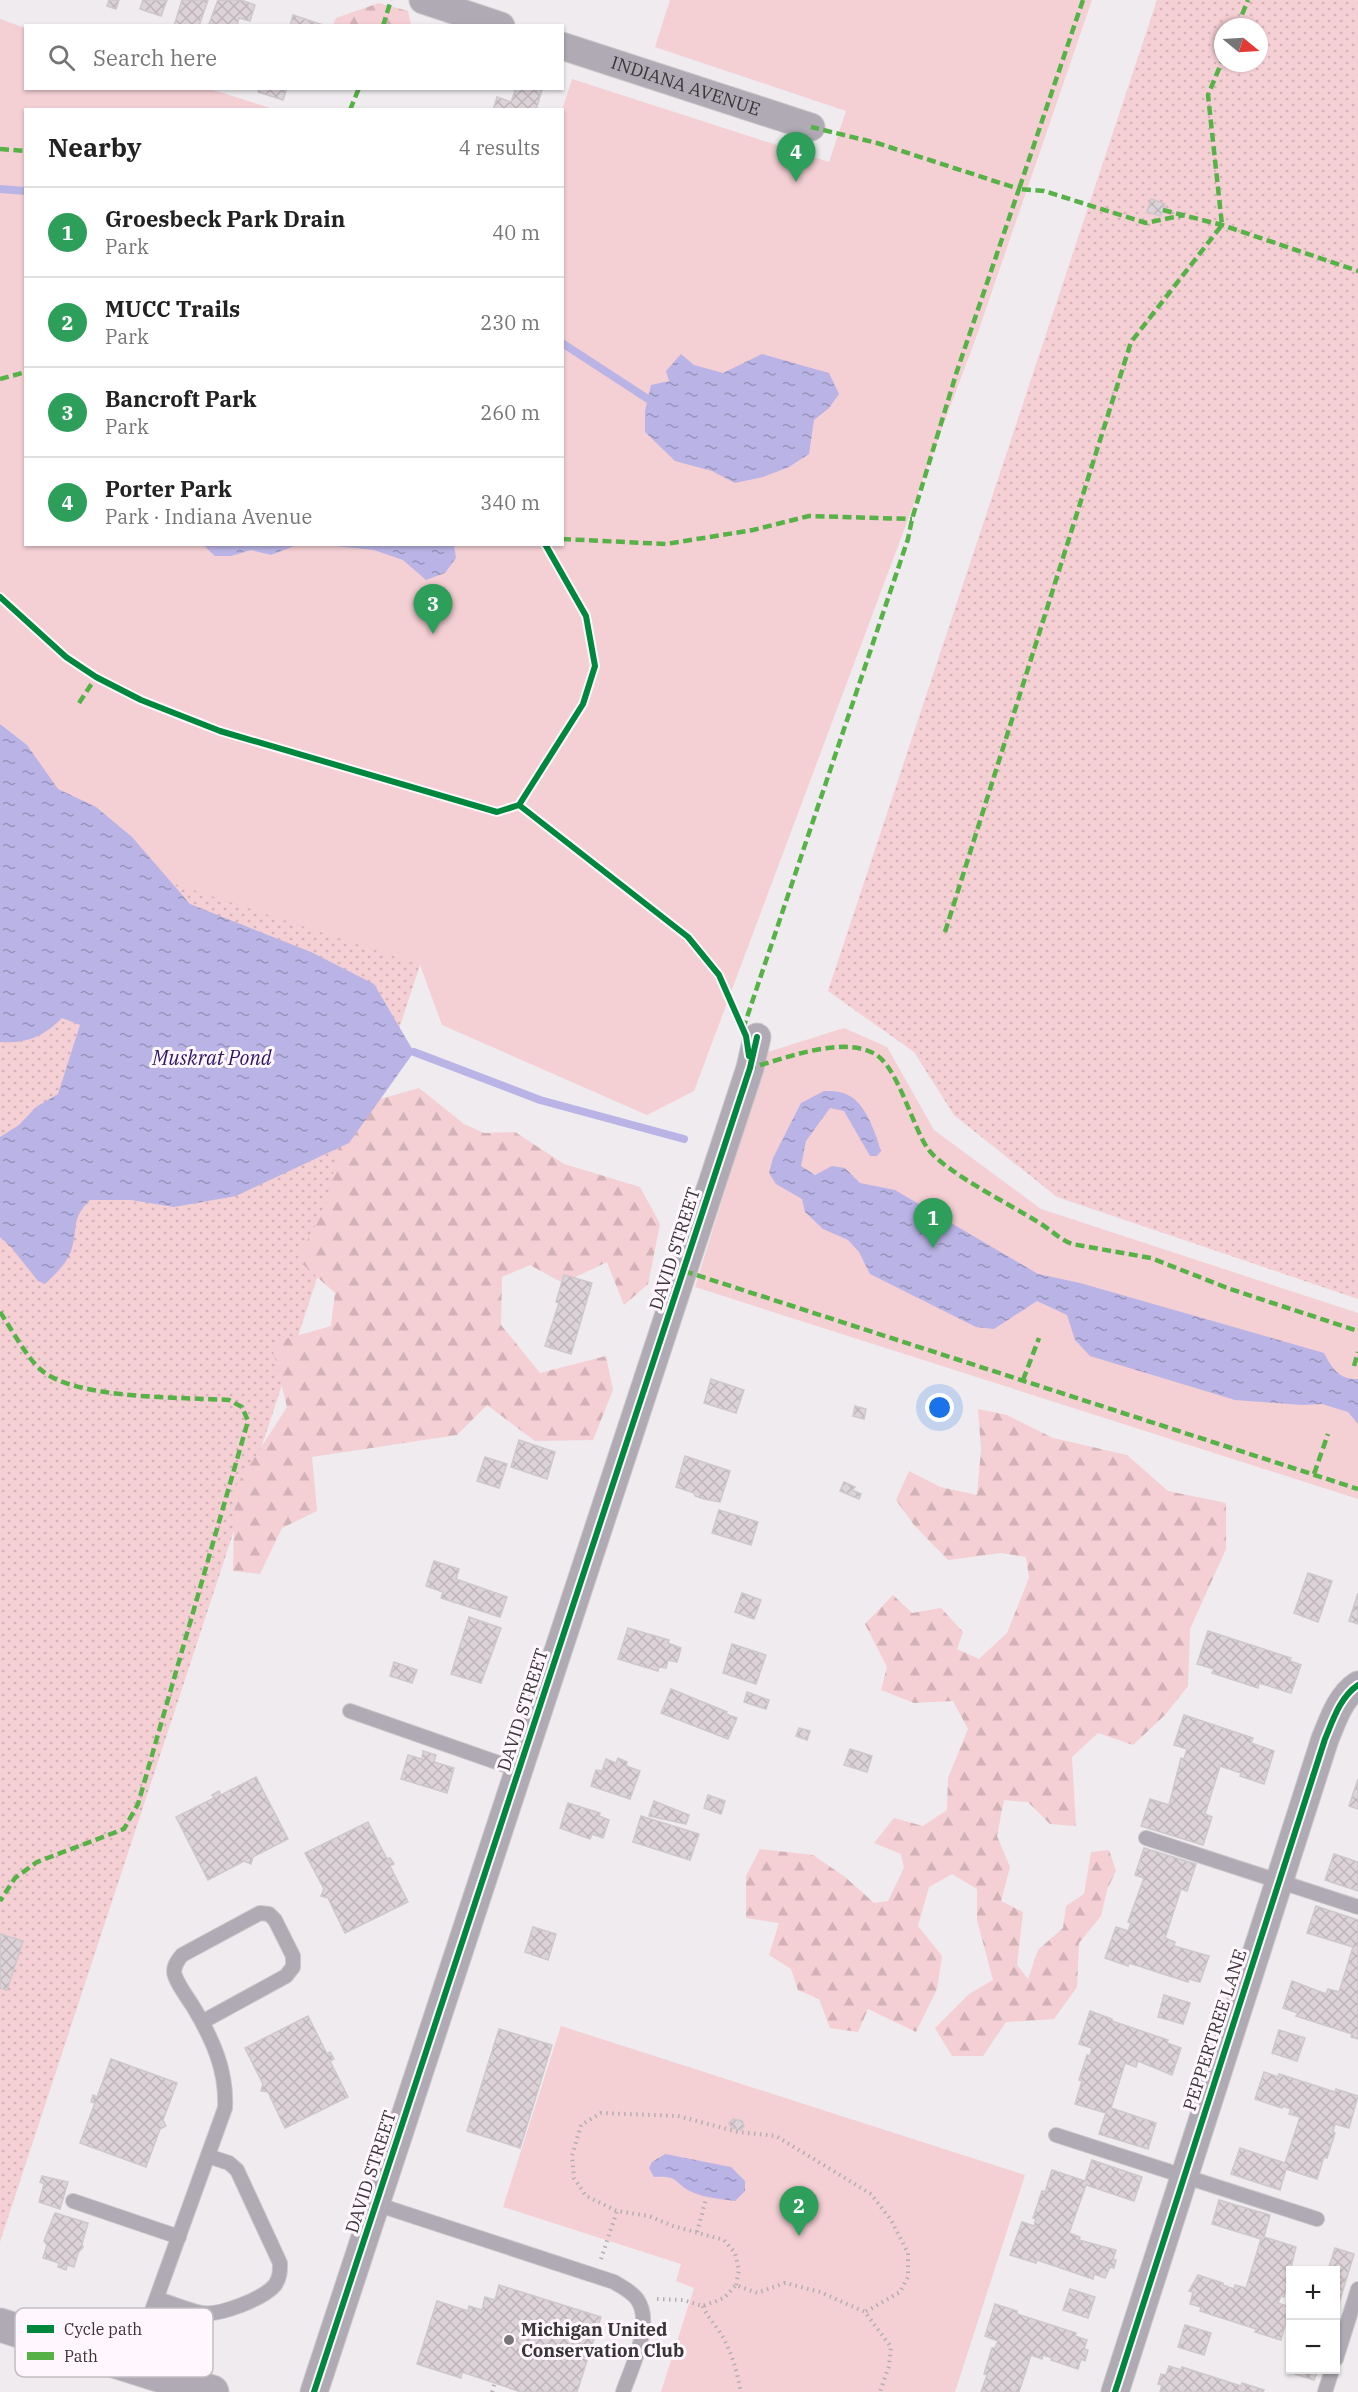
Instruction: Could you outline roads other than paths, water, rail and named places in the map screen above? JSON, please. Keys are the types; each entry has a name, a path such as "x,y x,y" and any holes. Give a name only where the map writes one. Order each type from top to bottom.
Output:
{"street":[{"path":"423,0 495,24"},
{"name":"INDIANA AVENUE","path":"564,46 811,127"},
{"name":"DAVID STREET","path":"314,2392 750,1068 757,1037"},
{"name":"PEPPERTREE LANE","path":"1115,2392 1333,1720 1337,1710 1358,1684"},
{"path":"0,2325 15,2330"},
{"path":"166,2377 213,2392"}],"lane":[{"path":"350,1711 519,1770"},
{"path":"1146,1838 1358,1906"},
{"path":"154,2308 225,2108 226,2089 221,2064 202,2022 174,1974 176,1963 182,1955 260,1913 268,1914 275,1920 293,1956 293,1967 286,1976 202,2022"},
{"path":"1056,2135 1317,2219"},
{"path":"208,2156 229,2163 237,2170 280,2263 280,2274 275,2284 265,2293 220,2313 213,2313"},
{"path":"73,2201 179,2237"},
{"path":"376,2204 614,2282 637,2299 644,2315 643,2329 623,2392"},
{"path":"1340,2344 1358,2289"},
{"path":"157,2299 186,2308"},
{"path":"1325,2392 1331,2374"}],"water":[{"path":"681,354 694,365 723,373 762,354 829,373 839,394 829,408 814,420 809,454 789,467 763,477 735,483 712,471 675,461 645,432 645,411 651,385 669,381 666,371"},
{"path":"204,546 294,546 271,555 251,550 231,556 215,556"},
{"path":"335,546 454,546 456,558 445,573 426,580 403,560 374,550"},
{"name":"Muskrat Pond","path":"0,724 27,745 58,789 96,807 132,837 190,904 311,952 374,984 414,1052 349,1143 236,1196 174,1207 131,1200 90,1200 77,1218 69,1256 45,1284 38,1281 0,1237 0,1137 19,1125 36,1107 58,1094 80,1025 62,1018 49,1030 34,1038 19,1042 0,1042"},
{"path":"824,1091 843,1093 851,1096 857,1102 868,1117 881,1151 877,1156 870,1156 844,1111 830,1108 806,1141 801,1166 815,1175 832,1166 845,1168 860,1183 895,1190 1038,1274 1080,1283 1324,1353 1337,1372 1351,1379 1358,1379 1358,1424 1348,1412 1322,1404 1302,1405 1235,1400 1090,1356 1075,1340 1067,1315 1037,1301 994,1329 976,1327 870,1274 859,1252 848,1240 823,1229 805,1212 802,1199 776,1184 769,1173 773,1158 801,1103"},
{"path":"665,2154 731,2167 745,2181 745,2191 735,2201 719,2199 692,2192 668,2177 654,2177 649,2168 652,2162"}],"waterway":[{"path":"0,189 24,191"},
{"path":"564,344 648,399"},
{"path":"414,1052 540,1100 684,1139"}],"place":[{"name":"Porter Park","path":"796,182"},
{"name":"Bancroft Park","path":"433,634"},
{"name":"Groesbeck Park Drain","path":"933,1248"},
{"name":"MUCC Trails","path":"799,2236"},
{"name":"Michigan United Conservation Club","path":"509,2340"}]}
